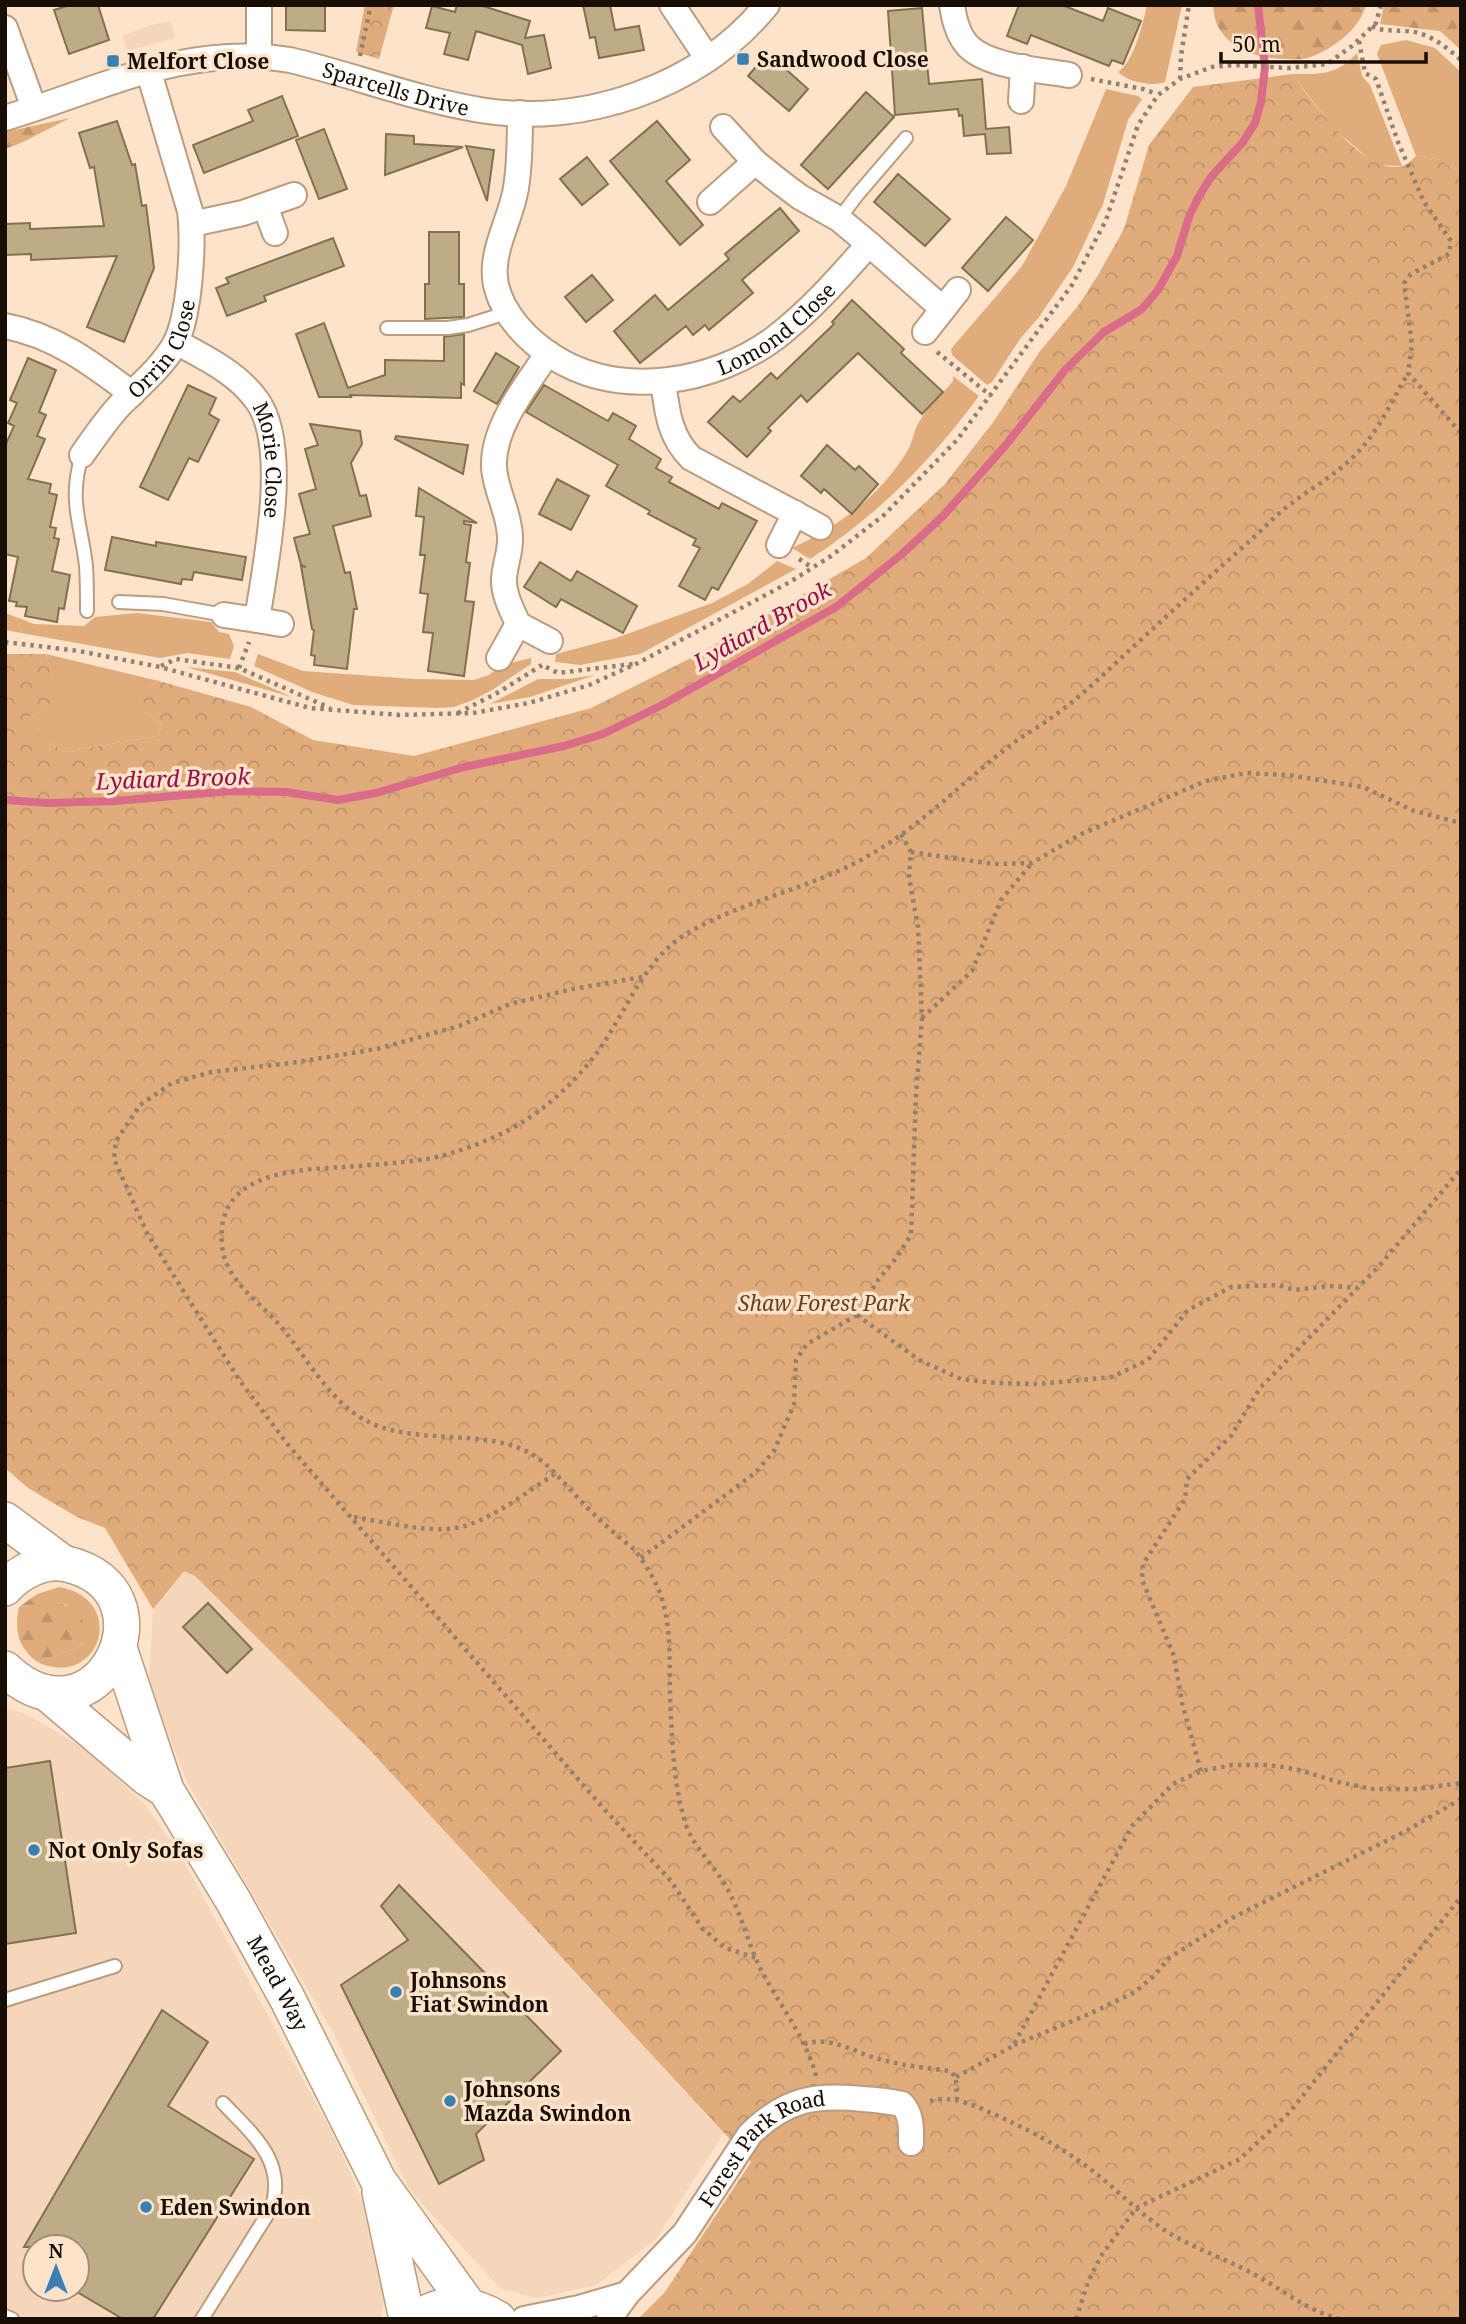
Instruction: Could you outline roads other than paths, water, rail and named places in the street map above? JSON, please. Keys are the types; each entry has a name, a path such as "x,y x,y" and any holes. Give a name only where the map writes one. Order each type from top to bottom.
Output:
{"main road":[{"path":"5,1520 63,1563"},
{"path":"5,1588 23,1572 42,1564 63,1563 83,1568 100,1580 112,1594 120,1611 122,1629 119,1648 111,1665 97,1680 80,1689 61,1694 28,1691"},
{"name":"Mead Way","path":"119,1648 166,1790 234,1902 287,1998 378,2180 483,2312"},
{"name":"Mead Way","path":"5,1669 28,1691 166,1790"},
{"name":"Mead Way","path":"378,2180 407,2319"},
{"path":"418,2319 446,2306 483,2312"}],"street":[{"path":"259,5 259,56"},
{"path":"672,5 708,59"},
{"name":"Sparcells Drive","path":"5,118 148,69 193,59 259,56 290,60 448,104 482,110 520,113 572,110 622,100 664,84 708,59 737,36 767,5"},
{"path":"952,5 957,27 968,46 983,57 1069,75"},
{"path":"5,28 34,108"},
{"path":"1021,101 1023,67"},
{"name":"Orrin Close","path":"82,456 102,427 155,370 176,342 186,303 192,225 187,197 148,69"},
{"name":"Lomond Close","path":"520,113 516,187 500,239 495,268 496,284 506,313 548,353 566,365 593,375 625,381 663,381 701,373 739,360 775,338 810,307 869,244"},
{"path":"723,128 755,162 800,197 839,219 869,244 951,300 925,331"},
{"path":"710,202 755,162"},
{"path":"192,225 265,206 294,195"},
{"path":"265,206 275,233"},
{"path":"5,326 51,340 132,394"},
{"name":"Morie Close","path":"176,342 243,384 260,405 266,419 272,446 272,491 257,620"},
{"path":"548,353 510,412 499,437 495,456 497,486 509,521 510,538 504,582 506,596 518,624 550,641"},
{"path":"663,381 671,432 691,458 820,527"},
{"path":"779,545 795,513"},
{"path":"224,615 281,624"},
{"path":"499,658 518,624"},
{"name":"Forest Park Road","path":"609,2319 627,2294 685,2233 751,2134 764,2120 782,2109 799,2101 821,2097 891,2101 902,2104 908,2111 911,2143"},
{"path":"524,2319 579,2308 627,2294"}],"lane":[{"path":"839,219 906,138"},
{"path":"387,328 448,328 468,325 506,313"},
{"name":"Orrin Close","path":"82,456 75,477 74,493 85,565 88,611"},
{"path":"119,602 163,604 224,615"},
{"path":"5,2000 115,1966"},
{"path":"202,2319 272,2207 276,2193 267,2150 223,2103"},
{"path":"5,2316 12,2319"}],"waterway":[{"name":"Lydiard Brook","path":"5,800 48,803 115,801 232,791 286,792 338,800 376,793 464,767 564,746 603,734 662,705 836,607 902,554 943,516 1005,446 1066,369 1104,332 1142,309 1158,290 1177,256 1190,214 1201,193 1211,177 1243,142 1255,123 1261,102 1265,67 1258,5"}],"place":[{"name":"Sandwood Close","path":"743,59"},
{"name":"Melfort Close","path":"113,61"},
{"name":"Not Only Sofas","path":"34,1850"},
{"name":"Johnsons Fiat Swindon","path":"396,1992"},
{"name":"Johnsons Mazda Swindon","path":"450,2101"},
{"name":"Eden Swindon","path":"146,2207"}],"park label":[{"name":"Shaw Forest Park","path":"824,1303"}]}
